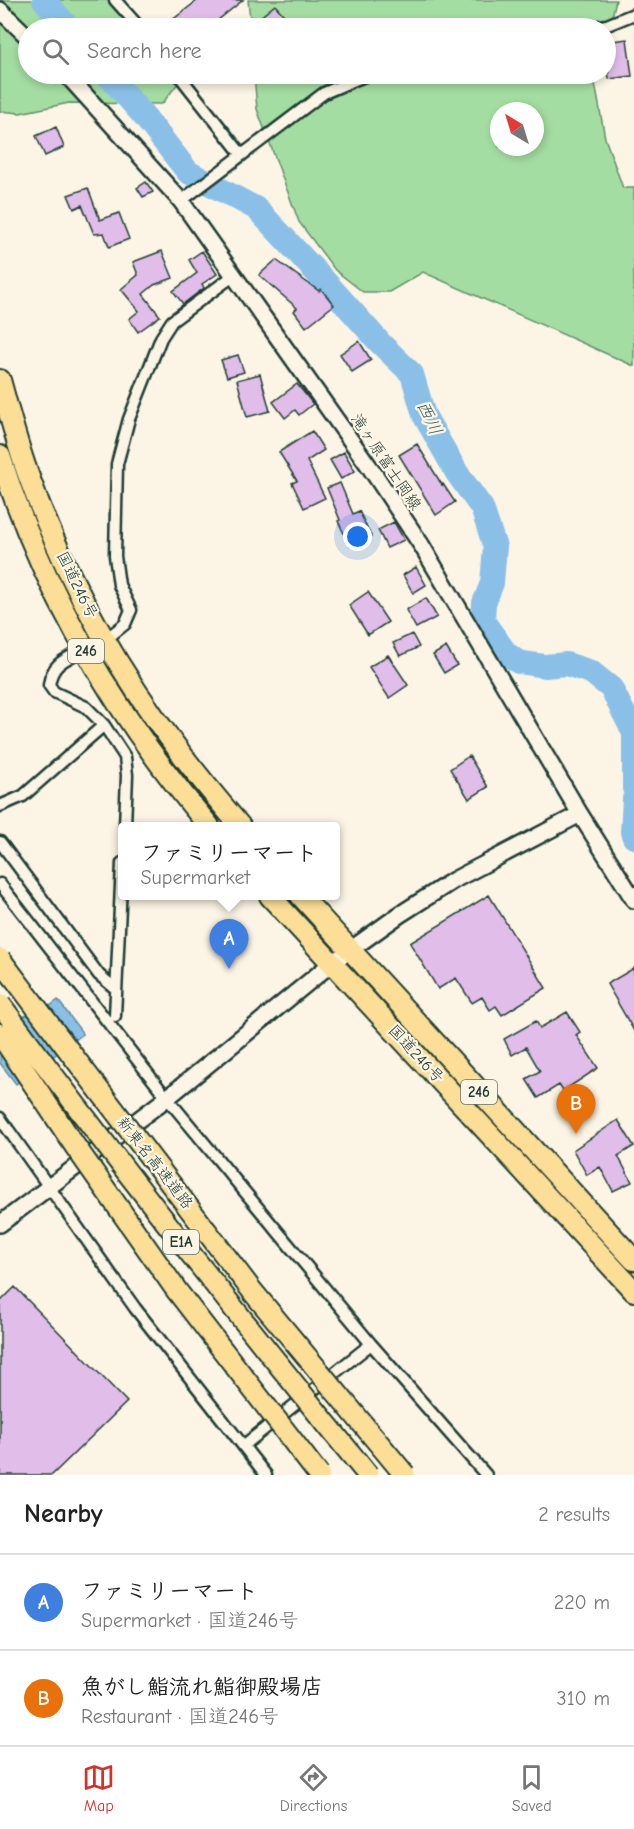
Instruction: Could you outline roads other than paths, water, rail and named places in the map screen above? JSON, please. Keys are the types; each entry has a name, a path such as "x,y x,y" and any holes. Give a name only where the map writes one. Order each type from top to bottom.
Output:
{"highway":[{"name":"国道246号","path":"0,380 28,476 61,555 86,606 136,689 176,748 237,822"},
{"name":"国道246号","path":"0,456 11,490 48,580 85,649 137,733 206,822"},
{"name":"国道246号","path":"274,900 634,1292"},
{"name":"国道246号","path":"305,900 634,1260"},
{"name":"新東名高速道路","path":"0,959 254,1292 405,1475"},
{"name":"新東名高速道路","path":"0,1004 81,1114 231,1307 368,1475"},
{"path":"0,1034 177,1291 319,1475"},
{"path":"254,1292 418,1475"}],"main road":[{"path":"0,10 18,27"},
{"name":"滝ヶ原富士岡線","path":"75,84 181,201 371,469 422,546 580,814 634,900"},
{"path":"0,1224 166,1098 332,963 399,915 454,880 580,814"}],"street":[{"path":"115,0 131,18"},
{"path":"616,21 634,14"},
{"path":"185,84 239,158"},
{"path":"181,201 324,93 345,84"},
{"path":"105,640 125,624 131,610 119,585 115,545 117,464 129,419 161,338 172,321 233,276"},
{"path":"85,649 56,666 49,685 54,692 86,707 104,725 125,757 127,775 125,822"},
{"path":"0,806 23,796 104,725"},
{"path":"0,842 99,975 116,989"},
{"path":"0,884 166,1098 371,1344 486,1475"},
{"path":"116,1016 121,900"},
{"path":"0,1118 135,1308 266,1475"},
{"path":"243,1446 371,1344"}],"water":[{"path":"58,1000 83,1034 16,1084 0,1063 0,1035 41,1004 46,1009"}],"waterway":[{"name":"西川","path":"44,0 60,18"},
{"name":"西川","path":"116,84 188,172 257,209 381,344 412,374 424,415 457,473 482,508 495,547 492,583 484,603 483,621 506,653 518,662 545,666 566,664 591,672 611,688 634,733 634,788"},
{"name":"西川","path":"634,799 632,832 634,837"}],"place":[{"name":"ファミリーマート","path":"229,969"},
{"name":"魚がし鮨流れ鮨御殿場店","path":"576,1134"}]}
